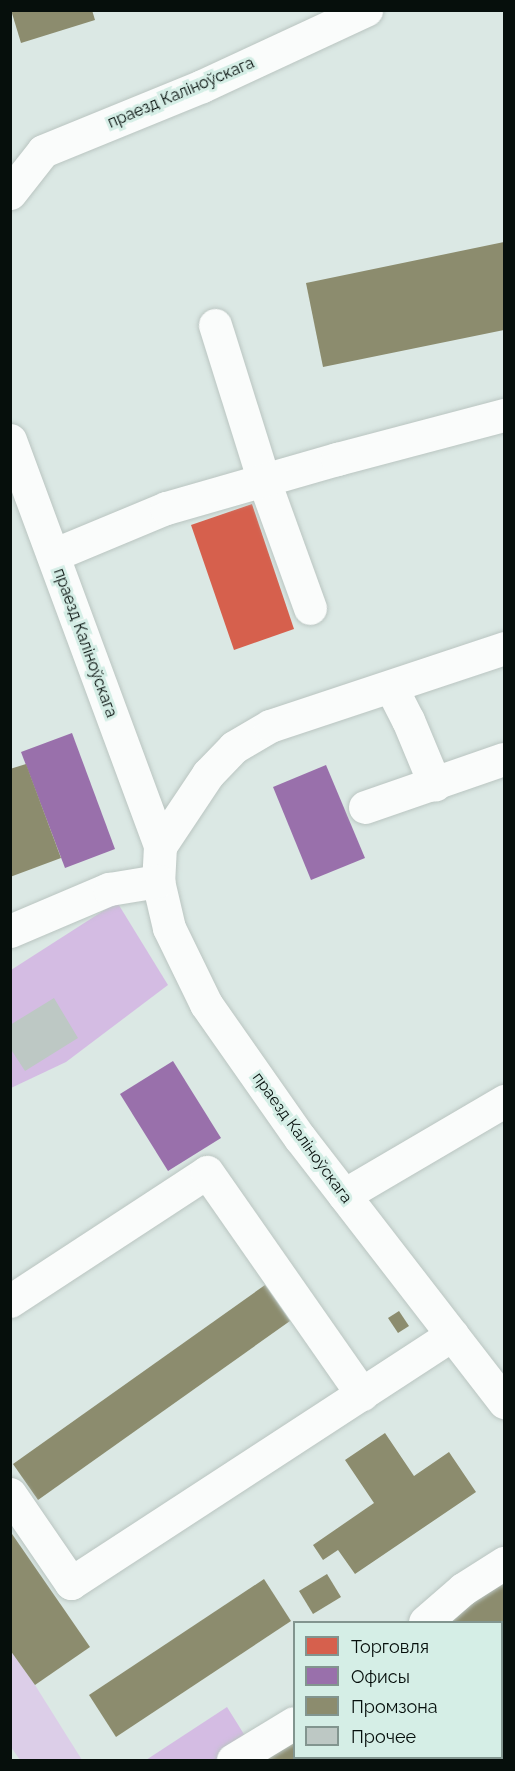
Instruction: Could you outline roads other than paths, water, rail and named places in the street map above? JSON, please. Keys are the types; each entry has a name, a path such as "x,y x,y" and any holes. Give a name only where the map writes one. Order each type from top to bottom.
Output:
{"street":[{"name":"праезд Каліноўскага","path":"10,193 43,151 202,86 366,10"},
{"path":"215,325 264,480 310,608"},
{"path":"53,555 166,508 504,415"},
{"name":"праезд Каліноўскага","path":"10,440 16,474 53,555 160,846 158,881 169,928 206,1004 300,1138 504,1402"},
{"path":"160,846 208,774 234,747 270,726 504,648"},
{"path":"391,687 408,720 435,785"},
{"path":"365,807 435,785 504,759"},
{"path":"10,931 109,889 158,881"},
{"path":"344,1196 504,1101"},
{"path":"10,1301 207,1172 362,1394"},
{"path":"10,1494 71,1583 452,1335"},
{"path":"427,1621 463,1589 504,1563"},
{"path":"233,1761 293,1724"}]}
